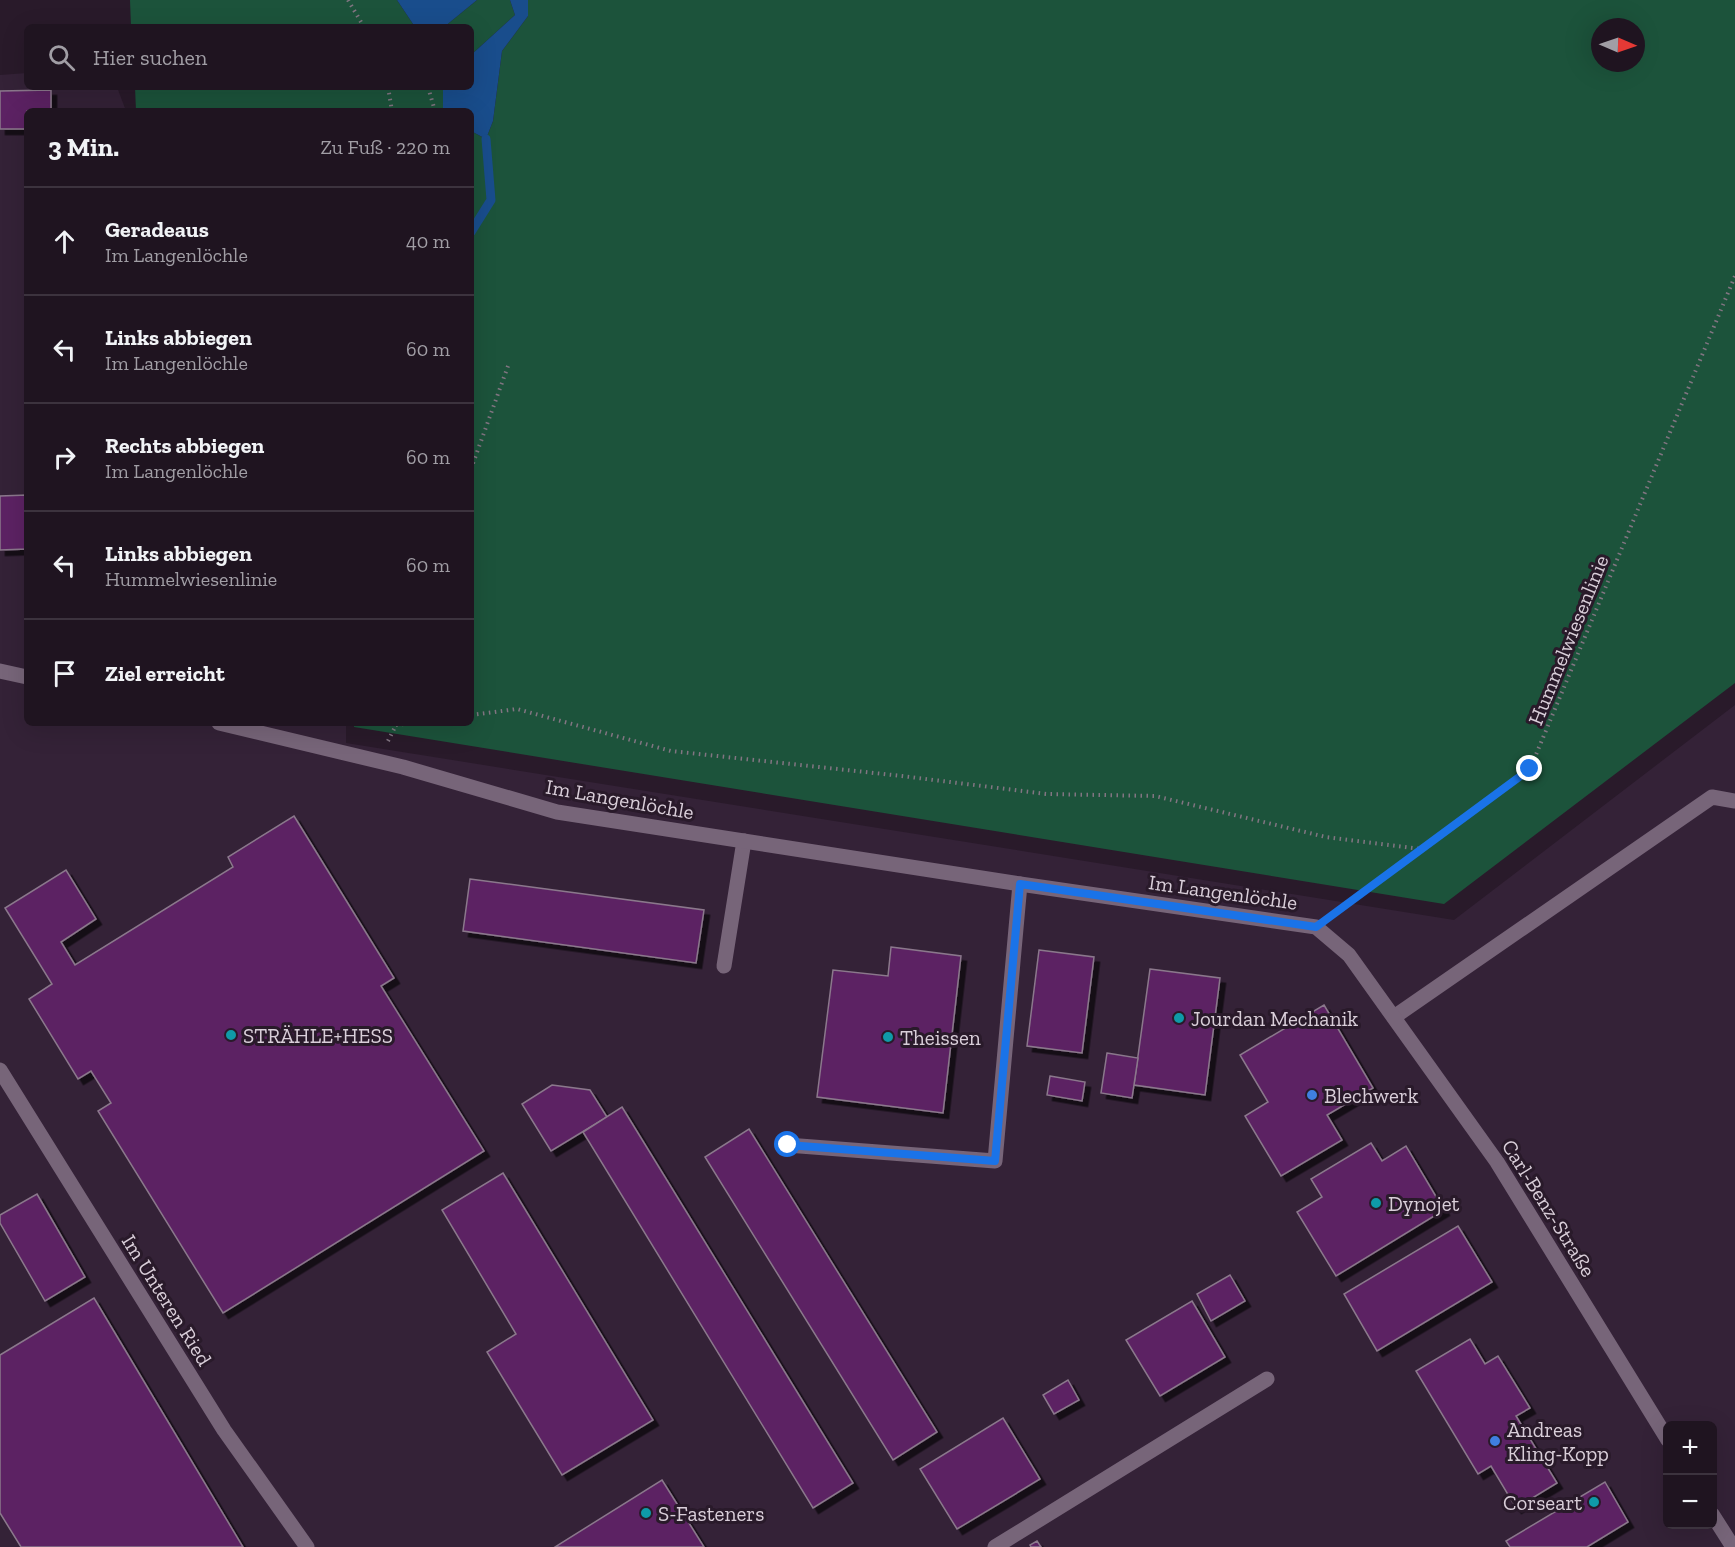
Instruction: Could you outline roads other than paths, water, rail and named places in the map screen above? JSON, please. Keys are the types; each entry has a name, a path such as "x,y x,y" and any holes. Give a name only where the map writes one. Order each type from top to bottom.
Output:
{"street":[{"path":"0,671 24,676"},
{"name":"Im Langenlöchle","path":"232,726 403,767 557,812 1020,884 1316,927 1349,955 1384,1004"},
{"path":"1394,1017 1712,797 1735,801"},
{"path":"724,966 744,841"},
{"path":"788,1145 995,1161 1020,884"},
{"name":"Carl-Benz-Straße","path":"1384,1004 1497,1162 1663,1432"},
{"name":"Im Unteren Ried","path":"0,1070 224,1430 307,1547"},
{"path":"995,1547 1267,1379"},
{"path":"1717,1521 1732,1547"}],"water":[{"path":"397,0 477,0 448,24 413,24"},
{"path":"510,0 528,0 528,16 502,51 493,121 486,139 474,133 474,108 443,108 443,90 474,90 474,52 515,15"}],"waterway":[{"path":"474,227 491,200 486,139"}],"place":[{"name":"Jourdan Mechanik","path":"1179,1018"},
{"name":"STRÄHLE+HESS","path":"231,1035"},
{"name":"Theissen","path":"888,1037"},
{"name":"Blechwerk","path":"1312,1095"},
{"name":"Dynojet","path":"1376,1203"},
{"name":"Andreas Kling-Kopp","path":"1495,1441"},
{"name":"Corseart","path":"1594,1502"},
{"name":"S-Fasteners","path":"646,1513"}]}
